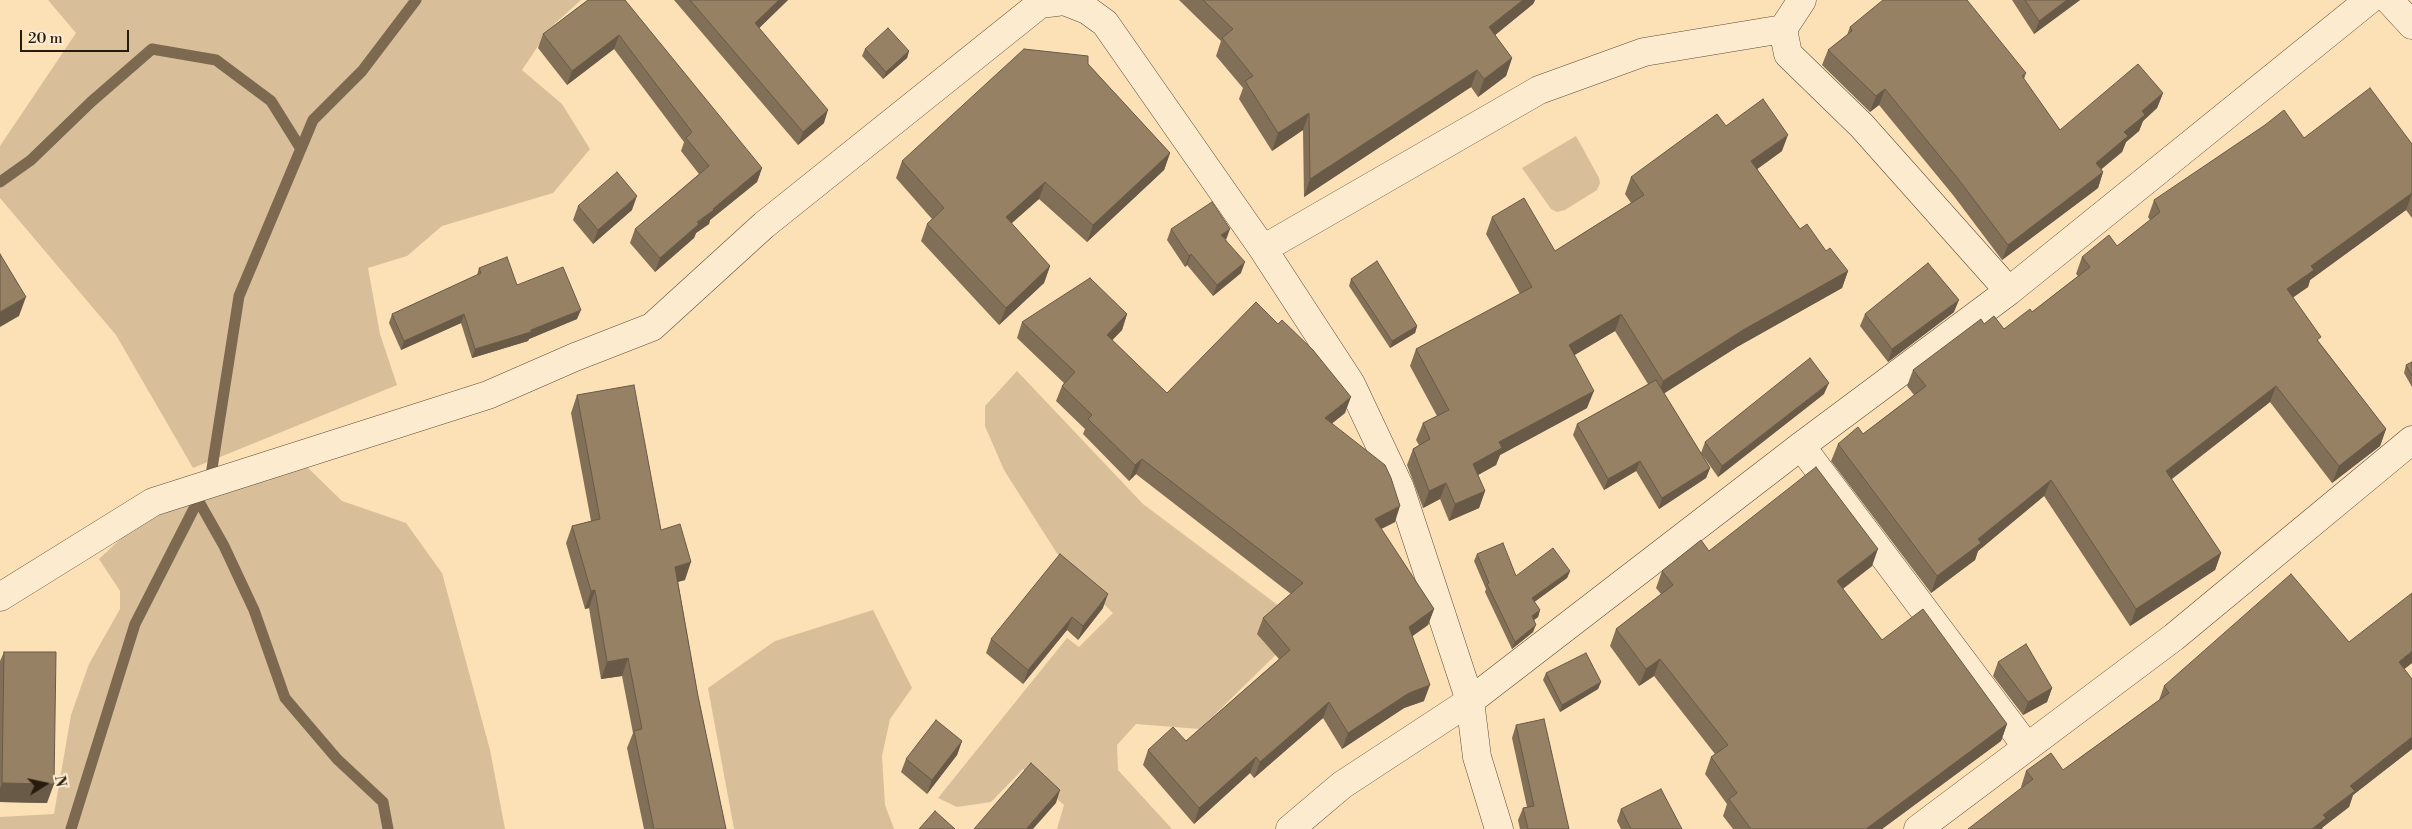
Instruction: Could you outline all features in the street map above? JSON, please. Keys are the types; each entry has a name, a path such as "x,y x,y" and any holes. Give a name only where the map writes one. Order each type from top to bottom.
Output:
{"street":[{"path":"1802,0 1784,29 1788,54 1862,126 2009,291"},
{"path":"1290,829 1342,785 1470,701 1801,446 2009,291 2369,0"},
{"path":"2389,0 2412,25"},
{"path":"0,597 153,502 488,396 575,357 652,327 764,225 1040,2 1064,1 1087,10 1105,23 1263,249 1351,384 1396,480 1470,701 1477,757 1499,829"},
{"path":"1263,249 1539,90 1644,52 1784,29"},
{"path":"1918,829 2174,637 2412,440"},
{"path":"1801,446 2027,747"}],"shaded area":[{"path":"48,0 581,0 550,28 522,70 562,104 590,149 553,193 442,226 407,256 368,268 380,334 397,385 193,468 116,335 0,198 0,146 76,33"},
{"path":"1576,136 1600,183 1597,190 1565,210 1557,212 1551,209 1522,168"},
{"path":"1017,371 1143,504 1299,621 1297,634 1200,729 1136,724 1117,745 1118,770 1172,829 1057,829 1064,805 1023,769 991,802 957,807 938,798 1067,638 1079,647 1113,613 1065,566 1004,470 985,426 985,406"},
{"path":"307,467 342,501 406,523 442,573 490,750 505,829 0,829 0,817 54,814 71,715 89,664 120,609 120,591 99,559 144,517"},
{"path":"873,610 912,688 890,719 882,756 885,805 894,829 734,829 708,688 775,641"}],"building":[{"path":"588,0 625,0 762,168 714,210 697,222 699,224 660,258 635,229 709,166 686,138 692,132 619,35 572,71 543,34"},
{"path":"690,0 779,0 755,23 828,110 803,132"},
{"path":"1203,0 1523,0 1489,27 1512,58 1484,79 1477,70 1310,179 1309,113 1278,133 1245,81 1253,76 1222,38 1233,29"},
{"path":"1883,0 1967,0 2026,73 2022,76 2060,130 2138,64 2163,93 2142,111 2145,115 2124,132 2128,136 2096,163 2103,172 2008,245 1959,180 1885,89 1876,96 1828,50 1852,31 1850,27"},
{"path":"2025,0 2067,0 2039,21"},
{"path":"888,28 909,51 886,72 865,49"},
{"path":"1024,49 1088,56 1088,64 1170,153 1093,225 1045,182 1006,217 1050,266 1006,308 927,224 944,208 902,161"},
{"path":"2370,88 2412,144 2412,193 2311,266 2314,270 2287,289 2321,337 2317,340 2386,429 2339,466 2276,386 2166,471 2221,553 2136,609 2051,480 1978,539 1981,543 1937,576 1838,444 1858,427 1863,434 1926,386 1913,370 1981,319 1984,324 1994,316 2004,329 2030,309 2032,312 2090,267 2082,257 2109,235 2117,246 2160,212 2154,200 2265,125 2284,110 2304,138"},
{"path":"1763,99 1788,135 1751,161 1800,229 1807,224 1826,251 1830,248 1848,271 1743,330 1663,381 1621,314 1569,345 1594,391 1499,442 1502,448 1473,464 1485,491 1455,504 1446,483 1429,491 1413,449 1430,439 1423,423 1449,410 1416,349 1532,287 1492,217 1524,198 1555,251 1644,195 1631,177 1717,114 1726,126"},
{"path":"617,172 637,196 598,230 578,206"},
{"path":"1212,202 1230,229 1221,235 1245,262 1217,285 1191,254 1189,256 1171,229"},
{"path":"0,254 26,297 0,312"},
{"path":"507,257 517,285 563,267 581,310 531,330 531,332 475,349 464,314 404,341 392,314 481,273 479,268"},
{"path":"1377,261 1417,326 1392,341 1351,279"},
{"path":"1928,263 1959,300 1892,349 1865,314"},
{"path":"1090,278 1127,314 1107,335 1167,393 1256,302 1278,324 1282,320 1313,350 1351,397 1325,418 1385,465 1400,506 1375,519 1434,609 1409,627 1430,685 1409,693 1348,733 1329,702 1260,762 1256,757 1199,808 1148,750 1173,727 1186,741 1290,650 1263,618 1303,583 1142,459 1135,465 1088,419 1092,415 1062,386 1075,372 1022,322"},
{"path":"1810,358 1829,383 1722,466 1705,442"},
{"path":"2412,362 2412,376 2406,365"},
{"path":"1656,380 1710,468 1662,498 1640,461 1608,479 1577,424"},
{"path":"634,385 661,530 680,524 691,562 675,567 698,696 726,829 654,829 634,731 642,729 628,658 607,662 595,590 591,591 572,526 600,519 577,395"},
{"path":"1816,467 1878,549 1837,581 1882,640 1923,609 2007,724 1866,829 1751,829 1729,799 1737,793 1711,757 1728,745 1660,659 1646,669 1616,629 1673,585 1662,571 1701,540 1709,551"},
{"path":"1503,543 1516,576 1553,548 1570,571 1532,598 1540,610 1532,616 1536,625 1515,642 1487,584 1489,583 1477,554"},
{"path":"1060,554 1108,594 1083,626 1072,617 1028,670 991,639"},
{"path":"2291,574 2349,642 2412,593 2412,651 2399,662 2412,679 2412,737 2350,786 2355,791 2323,815 2326,818 2312,829 1968,829 2033,779 2026,771 2051,753 2063,770 2169,693 2164,686"},
{"path":"2026,644 2052,688 2028,702 1998,662"},
{"path":"4,652 56,652 54,784 2,783"},
{"path":"1586,653 1601,682 1562,705 1546,673"},
{"path":"1544,719 1569,829 1528,829 1523,808 1534,806 1516,725"},
{"path":"936,720 962,741 932,780 906,759"},
{"path":"1031,763 1060,790 1026,829 974,829"},
{"path":"1661,789 1682,829 1631,829 1621,809"},
{"path":"935,811 955,829 919,829"}],"waterway":[{"path":"71,829 135,624 211,475 239,296 313,120 362,71 416,0"},
{"path":"0,182 31,160 91,102 152,49 216,60 271,101 301,149"},
{"path":"198,500 224,546 254,610 285,698 337,759 383,802 388,829"}]}
